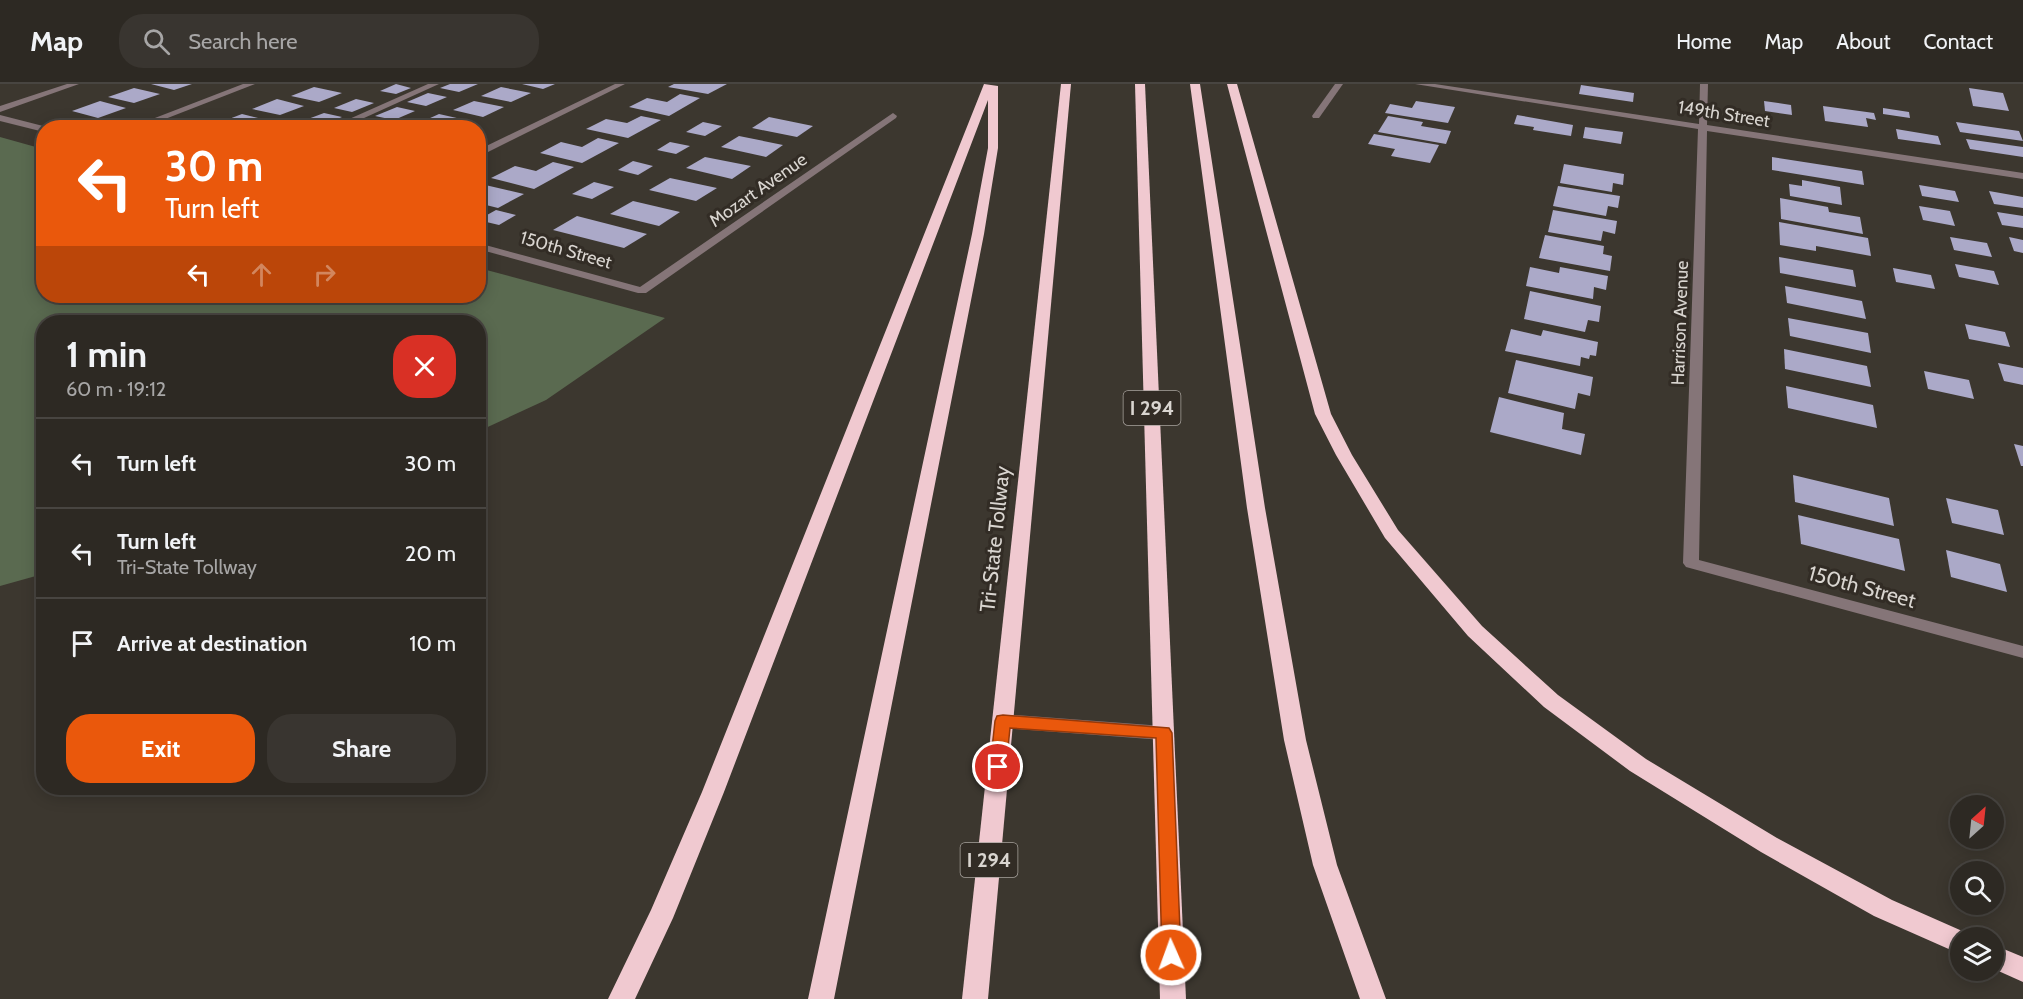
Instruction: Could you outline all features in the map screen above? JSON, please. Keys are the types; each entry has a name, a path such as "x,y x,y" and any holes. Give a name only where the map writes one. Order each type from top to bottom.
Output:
{"highway":[{"path":"621,999 643,957 703,816 991,84"},
{"path":"821,999 978,234 993,148 991,84"},
{"name":"Tri-State Tollway","path":"975,999 1066,84"},
{"name":"I 294","path":"1140,84 1173,999"},
{"path":"1195,84 1256,508 1295,740 1325,865 1373,999"},
{"path":"1232,84 1323,414 1344,455 1391,534 1475,631 1551,701 1638,765 1769,845 1883,908 1950,938"},
{"path":"2004,961 2023,970"}],"street":[{"path":"0,109 75,84"},
{"path":"154,120 251,84"},
{"path":"352,120 435,84"},
{"path":"486,150 621,84"},
{"path":"1316,116 1339,84"},
{"name":"149th Street","path":"1419,84 2023,176"},
{"name":"Harrison Avenue","path":"1691,563 1704,84"},
{"name":"Mozart Avenue","path":"642,291 893,116"},
{"path":"0,118 36,127"},
{"name":"150th Street","path":"486,248 642,291"},
{"name":"150th Street","path":"1691,563 2023,652"},
{"path":"1003,721 1164,733"}],"green space":[{"path":"0,137 36,147 36,303 486,303 486,270 665,318 546,400 486,428 486,315 36,315 36,576 0,586"}],"building":[{"path":"151,84 192,84 174,90"},
{"path":"396,84 411,88 396,94 380,91"},
{"path":"450,84 478,84 459,92 440,88"},
{"path":"522,84 555,84 543,89"},
{"path":"674,84 727,84 708,94 668,87"},
{"path":"1581,85 1634,93 1633,102 1579,94"},
{"path":"314,87 342,93 319,102 291,96"},
{"path":"501,87 531,93 511,102 481,96"},
{"path":"134,88 160,94 134,103 108,97"},
{"path":"1969,88 2003,93 2009,111 1973,106"},
{"path":"428,93 447,97 426,106 407,102"},
{"path":"680,94 700,98 669,116 629,107 647,98 667,102"},
{"path":"277,99 304,106 280,115 252,109"},
{"path":"356,99 374,103 352,112 334,108"},
{"path":"100,101 126,108 98,118 72,111"},
{"path":"474,101 504,107 483,117 453,110"},
{"path":"1416,101 1455,107 1448,123 1385,113 1390,104 1412,108"},
{"path":"1764,101 1791,105 1792,115 1765,111"},
{"path":"1823,106 1874,113 1876,120 1866,118 1868,127 1825,121"},
{"path":"397,107 415,111 394,120 375,116"},
{"path":"1883,108 1909,112 1910,118 1883,114"},
{"path":"324,113 342,117 335,120 305,120"},
{"path":"242,114 266,120 226,120"},
{"path":"439,114 466,120 426,120"},
{"path":"1517,115 1573,125 1571,136 1533,130 1534,127 1514,124"},
{"path":"641,116 661,120 628,138 586,129 606,119 627,123"},
{"path":"1388,116 1423,122 1421,126 1451,131 1446,144 1378,132"},
{"path":"769,117 813,126 797,137 752,128"},
{"path":"703,122 722,126 705,136 686,132"},
{"path":"1956,122 2019,131 2023,141 1960,132"},
{"path":"1585,127 1623,132 1621,144 1583,138"},
{"path":"1896,129 1938,136 1941,145 1898,139"},
{"path":"1374,134 1439,145 1430,163 1391,156 1395,149 1368,144"},
{"path":"739,136 783,145 766,157 721,147"},
{"path":"598,138 619,143 582,163 540,153 561,142 582,147"},
{"path":"1966,139 2023,147 2023,157 1970,149"},
{"path":"670,142 690,146 676,154 657,150"},
{"path":"705,157 751,166 732,179 686,168"},
{"path":"1772,157 1862,171 1864,185 1772,170"},
{"path":"633,161 653,166 638,175 618,170"},
{"path":"553,162 574,167 534,189 491,178 515,166 536,171"},
{"path":"1564,164 1624,174 1623,185 1613,183 1612,192 1560,183"},
{"path":"670,178 717,188 696,201 649,190"},
{"path":"1802,180 1840,187 1842,205 1790,196 1789,184 1802,186"},
{"path":"594,182 614,187 592,199 572,194"},
{"path":"486,185 524,194 498,208 486,205"},
{"path":"1919,185 1955,191 1959,202 1922,196"},
{"path":"1558,186 1620,196 1618,208 1608,206 1606,216 1553,206"},
{"path":"1989,191 2023,197 2023,208 1994,204"},
{"path":"1780,198 1828,207 1829,212 1860,217 1863,234 1781,219"},
{"path":"633,201 680,212 659,226 610,214"},
{"path":"1919,206 1950,211 1955,226 1923,220"},
{"path":"496,210 516,215 499,225 486,222 486,216"},
{"path":"1553,210 1617,221 1615,234 1603,231 1601,241 1548,232"},
{"path":"1997,212 2023,216 2023,228 2002,225"},
{"path":"577,216 647,234 624,248 553,230"},
{"path":"1779,222 1868,238 1871,256 1816,246 1816,251 1780,245"},
{"path":"1545,235 1604,246 1603,254 1612,256 1610,271 1539,258"},
{"path":"1950,237 1987,243 1992,257 1954,250"},
{"path":"2009,237 2023,240 2023,253 2014,251"},
{"path":"1779,257 1853,270 1856,287 1780,273"},
{"path":"1955,264 1994,271 1999,285 1959,277"},
{"path":"1530,267 1559,273 1560,267 1608,276 1606,290 1594,287 1593,299 1526,286"},
{"path":"1893,268 1931,275 1935,289 1896,282"},
{"path":"1785,286 1862,301 1866,319 1787,303"},
{"path":"1530,291 1601,306 1599,322 1588,320 1585,332 1524,319"},
{"path":"1788,318 1868,333 1871,353 1790,336"},
{"path":"1965,324 2005,332 2010,347 1969,339"},
{"path":"1511,329 1541,336 1543,330 1598,342 1596,356 1590,355 1589,359 1581,357 1580,366 1505,351"},
{"path":"1784,349 1867,366 1871,387 1785,369"},
{"path":"1516,360 1593,377 1590,396 1578,393 1575,409 1508,393"},
{"path":"1998,363 2023,368 2023,385 2004,381"},
{"path":"1924,371 1969,380 1974,399 1928,389"},
{"path":"1786,386 1873,405 1877,428 1788,408"},
{"path":"1499,397 1564,413 1562,429 1585,434 1581,455 1490,432"},
{"path":"2014,444 2023,446 2023,466 2021,466"},
{"path":"1793,475 1889,498 1894,526 1795,502"},
{"path":"1946,498 1998,510 2004,535 1952,523"},
{"path":"1798,515 1899,539 1905,571 1801,544"},
{"path":"1946,550 2000,564 2007,592 1951,577"}],"route":[{"path":"998,767 1003,721 1164,733 1171,955"}]}
